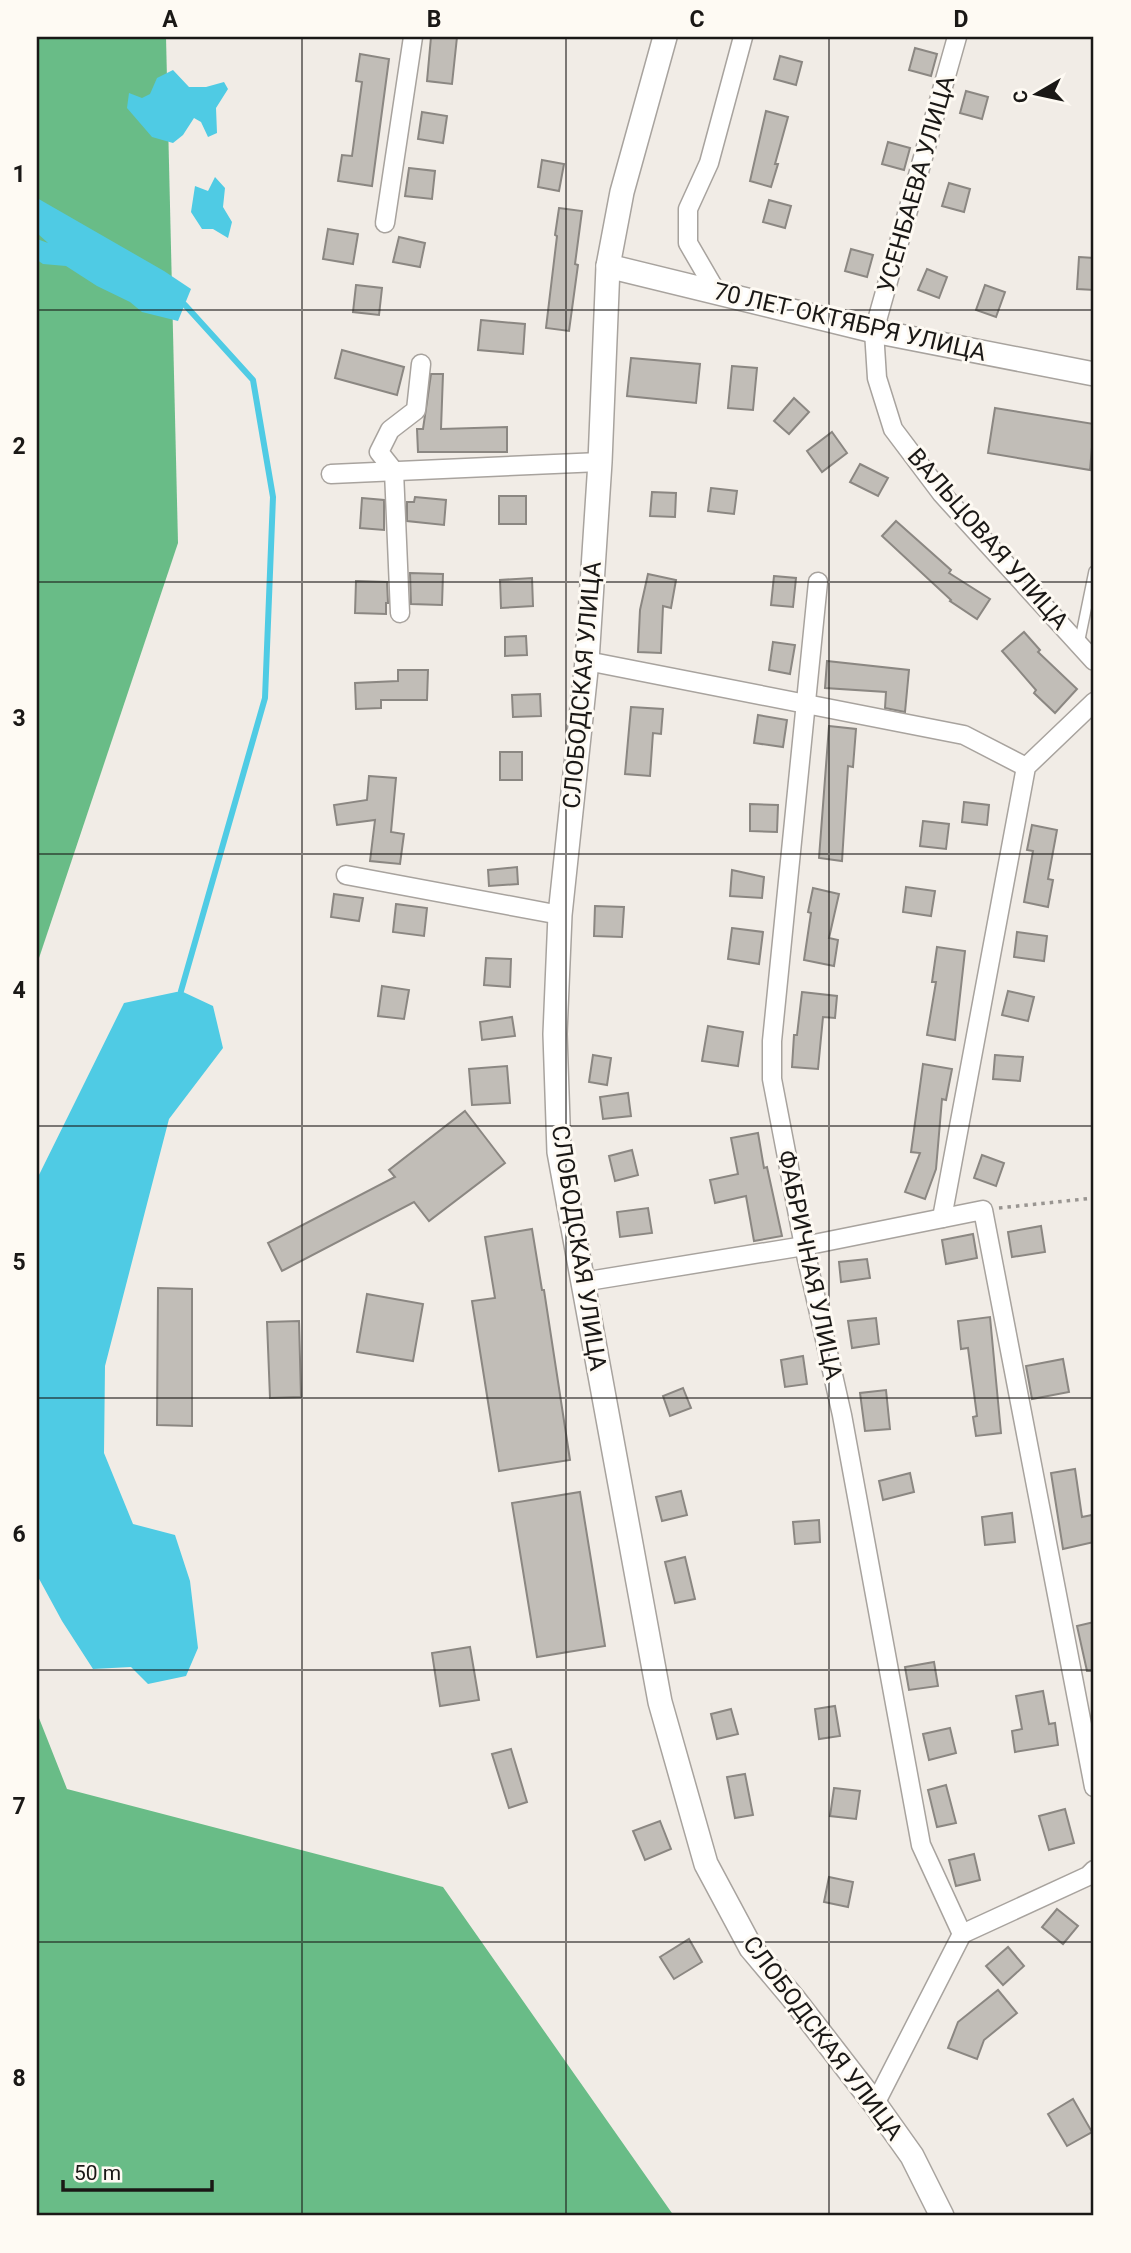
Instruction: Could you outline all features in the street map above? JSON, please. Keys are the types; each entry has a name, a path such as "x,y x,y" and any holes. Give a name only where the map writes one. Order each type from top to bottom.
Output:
{"street":[{"path":"385,223 413,37"},
{"name":"СЛОБОДСКАЯ УЛИЦА","path":"665,37 622,192 607,267 600,462 587,661 560,915 555,1034 559,1152 660,1702 706,1864 751,1948 875,2104 912,2156 942,2216"},
{"path":"717,293 688,243 688,209 709,163 743,37"},
{"name":"УСЕНБАЕВА УЛИЦА","path":"874,331 957,37"},
{"name":"70 ЛЕТ ОКТЯБРЯ УЛИЦА","path":"607,267 874,331 1094,374"},
{"name":"ВАЛЬЦОВАЯ УЛИЦА","path":"874,331 877,378 893,429 942,494 1094,661"},
{"path":"400,613 394,471 379,452 390,430 416,410 421,364"},
{"path":"331,474 600,462"},
{"name":"ФАБРИЧНАЯ УЛИЦА","path":"818,582 772,1041 772,1079 804,1245 842,1415 921,1845 962,1934"},
{"path":"587,661 964,735 1026,768"},
{"path":"942,1218 1026,768 1094,702"},
{"path":"346,875 560,915"},
{"path":"582,1282 804,1245 983,1210 1094,1787"},
{"path":"875,2104 962,1934 1092,1876"}],"lane":[{"path":"1079,644 1094,571"}],"path":[{"path":"983,1210 1094,1198"}],"green space":[{"path":"37,37 166,37 178,543 37,964"},
{"path":"37,1713 67,1789 443,1887 674,2216 37,2216"}],"water":[{"path":"173,70 189,87 206,87 224,82 228,89 216,108 217,133 208,137 201,122 194,118 183,135 173,143 152,137 127,108 129,93 142,98 150,94 157,78"},
{"path":"215,177 225,188 223,207 232,222 228,238 213,229 202,229 191,212 195,186 208,191"},
{"path":"37,198 191,289 178,321 142,312 130,302 97,286 66,266 43,264 37,260 37,239 48,243 37,233"},
{"path":"181,991 213,1006 223,1048 169,1119 105,1366 104,1453 133,1524 175,1535 190,1581 198,1648 186,1676 148,1684 131,1667 93,1669 37,1575 37,1179 124,1003"}],"building":[{"path":"431,37 457,37 452,84 427,81"},
{"path":"915,48 937,54 931,76 909,70"},
{"path":"360,54 389,59 372,186 338,181 342,155 352,156 362,82 356,81"},
{"path":"780,56 802,62 796,85 774,79"},
{"path":"966,91 988,97 982,119 960,113"},
{"path":"766,111 788,117 771,187 750,181"},
{"path":"422,112 447,116 443,143 418,139"},
{"path":"888,142 910,148 904,170 882,164"},
{"path":"542,160 564,164 559,191 538,187"},
{"path":"409,168 435,171 432,199 405,196"},
{"path":"949,183 970,189 964,212 942,206"},
{"path":"769,200 791,206 785,228 763,222"},
{"path":"559,208 582,211 569,331 546,328"},
{"path":"328,229 358,234 353,264 323,259"},
{"path":"399,237 425,243 420,267 393,262"},
{"path":"851,249 873,255 867,277 845,271"},
{"path":"1079,257 1094,258 1094,290 1077,289"},
{"path":"927,269 947,277 939,298 918,290"},
{"path":"356,285 382,288 379,315 353,312"},
{"path":"985,285 1005,292 996,317 976,310"},
{"path":"481,320 525,324 523,354 478,350"},
{"path":"342,350 404,367 397,395 335,378"},
{"path":"631,358 700,364 696,403 627,396"},
{"path":"732,366 757,368 753,410 728,408"},
{"path":"431,374 443,374 441,429 507,427 507,452 418,452 417,429 423,429"},
{"path":"794,398 809,412 789,434 774,421"},
{"path":"995,408 1094,424 1090,470 988,453"},
{"path":"832,432 847,453 822,472 807,451"},
{"path":"860,464 888,478 878,496 850,482"},
{"path":"711,488 737,491 734,514 708,511"},
{"path":"652,492 676,493 675,517 650,516"},
{"path":"499,496 526,496 526,524 499,524"},
{"path":"415,497 446,500 444,525 407,521 407,502 414,502"},
{"path":"362,498 384,500 384,530 360,528"},
{"path":"896,521 951,570 949,573 990,599 977,619 950,601 882,536"},
{"path":"410,573 443,574 442,605 411,604"},
{"path":"648,574 676,580 671,608 663,606 661,653 638,652 640,610"},
{"path":"774,576 796,578 793,607 771,605"},
{"path":"532,578 533,606 501,608 500,580"},
{"path":"356,581 387,582 386,614 355,613"},
{"path":"1024,632 1040,650 1038,652 1077,689 1055,713 1034,693 1036,690 1002,651"},
{"path":"526,636 527,655 505,656 505,637"},
{"path":"773,642 795,645 790,674 769,670"},
{"path":"827,661 909,670 905,712 885,708 886,692 825,688"},
{"path":"398,670 428,670 427,700 381,700 381,708 356,709 355,683 398,681"},
{"path":"540,694 541,716 513,717 512,695"},
{"path":"631,707 663,709 661,734 653,733 650,776 625,774"},
{"path":"758,715 787,720 783,747 754,743"},
{"path":"829,726 856,729 853,767 848,766 842,861 819,858"},
{"path":"500,752 522,752 522,780 500,780"},
{"path":"369,776 396,778 391,832 404,834 400,864 370,861 375,820 337,825 334,805 367,800"},
{"path":"964,802 989,805 987,825 962,822"},
{"path":"750,804 778,805 777,832 750,831"},
{"path":"923,821 949,824 946,849 920,846"},
{"path":"1032,825 1057,830 1048,879 1053,880 1048,907 1024,902 1033,851 1027,850"},
{"path":"517,867 518,884 489,886 488,870"},
{"path":"732,870 764,877 762,898 730,896"},
{"path":"906,887 935,891 931,916 903,912"},
{"path":"813,888 839,894 829,938 838,940 834,966 804,960"},
{"path":"334,894 363,898 359,921 331,917"},
{"path":"396,904 427,908 424,936 393,932"},
{"path":"595,906 624,907 622,937 594,936"},
{"path":"732,928 763,932 759,964 728,959"},
{"path":"1017,932 1047,936 1044,961 1014,957"},
{"path":"937,947 965,951 955,1040 927,1035 936,982 932,982"},
{"path":"486,958 511,959 510,987 484,985"},
{"path":"382,986 409,990 404,1019 378,1016"},
{"path":"1008,991 1034,997 1028,1021 1002,1015"},
{"path":"802,992 837,996 835,1018 823,1017 818,1069 792,1067 794,1035 797,1035"},
{"path":"512,1017 515,1036 482,1040 480,1022"},
{"path":"708,1026 743,1032 738,1066 702,1061"},
{"path":"593,1055 611,1058 607,1085 589,1082"},
{"path":"995,1055 1023,1057 1020,1081 993,1079"},
{"path":"923,1064 952,1069 946,1100 942,1099 936,1169 925,1199 905,1192 920,1153 911,1152"},
{"path":"507,1066 510,1103 472,1105 469,1069"},
{"path":"628,1093 631,1116 603,1119 600,1097"},
{"path":"465,1111 505,1163 429,1221 414,1202 282,1271 268,1243 395,1177 389,1170"},
{"path":"758,1133 782,1236 754,1241 746,1196 715,1203 710,1180 738,1174 731,1138"},
{"path":"632,1150 638,1175 615,1181 609,1156"},
{"path":"982,1155 1004,1163 996,1186 974,1178"},
{"path":"648,1208 652,1233 620,1237 617,1212"},
{"path":"1041,1226 1045,1252 1012,1257 1008,1232"},
{"path":"532,1229 570,1460 499,1471 472,1301 495,1298 485,1237"},
{"path":"973,1234 977,1258 946,1264 942,1240"},
{"path":"867,1259 870,1278 841,1282 839,1262"},
{"path":"158,1288 192,1289 192,1426 157,1425"},
{"path":"367,1294 423,1304 413,1361 357,1352"},
{"path":"990,1317 1001,1433 976,1436 973,1417 977,1416 968,1348 961,1349 958,1321"},
{"path":"876,1318 879,1344 852,1348 848,1321"},
{"path":"299,1321 301,1397 270,1398 267,1322"},
{"path":"803,1356 807,1384 785,1387 781,1360"},
{"path":"1063,1359 1069,1392 1032,1399 1026,1366"},
{"path":"683,1388 691,1408 670,1416 663,1396"},
{"path":"886,1390 890,1429 865,1431 860,1393"},
{"path":"1075,1469 1082,1517 1092,1515 1094,1542 1063,1549 1051,1473"},
{"path":"910,1473 914,1492 883,1500 879,1481"},
{"path":"681,1491 687,1515 662,1521 656,1497"},
{"path":"580,1492 605,1646 537,1657 512,1503"},
{"path":"1012,1513 1015,1542 985,1545 982,1517"},
{"path":"819,1520 820,1542 795,1544 793,1522"},
{"path":"685,1557 695,1599 675,1603 665,1562"},
{"path":"1094,1622 1094,1671 1087,1671 1077,1626"},
{"path":"470,1647 479,1700 440,1706 432,1653"},
{"path":"934,1662 938,1686 909,1690 905,1667"},
{"path":"1043,1691 1049,1724 1055,1723 1058,1745 1015,1752 1012,1731 1022,1729 1016,1696"},
{"path":"835,1706 840,1736 819,1739 815,1709"},
{"path":"731,1709 738,1734 717,1739 711,1714"},
{"path":"950,1728 956,1753 929,1760 923,1734"},
{"path":"511,1749 527,1802 509,1808 492,1754"},
{"path":"745,1774 753,1815 735,1818 727,1777"},
{"path":"946,1785 956,1823 937,1827 928,1790"},
{"path":"834,1788 860,1791 856,1819 830,1816"},
{"path":"1065,1809 1074,1843 1049,1850 1039,1816"},
{"path":"660,1821 671,1849 645,1860 633,1831"},
{"path":"974,1854 980,1880 956,1886 949,1860"},
{"path":"829,1877 853,1882 848,1907 824,1902"},
{"path":"1057,1909 1078,1926 1063,1944 1042,1927"},
{"path":"689,1939 702,1962 674,1979 660,1957"},
{"path":"1008,1947 1024,1966 1003,1985 986,1966"},
{"path":"998,1990 1017,2013 984,2040 977,2059 948,2048 958,2022"},
{"path":"1073,2099 1092,2132 1067,2146 1048,2114"}],"waterway":[{"path":"181,991 265,698 273,497 253,380 185,305"}]}
